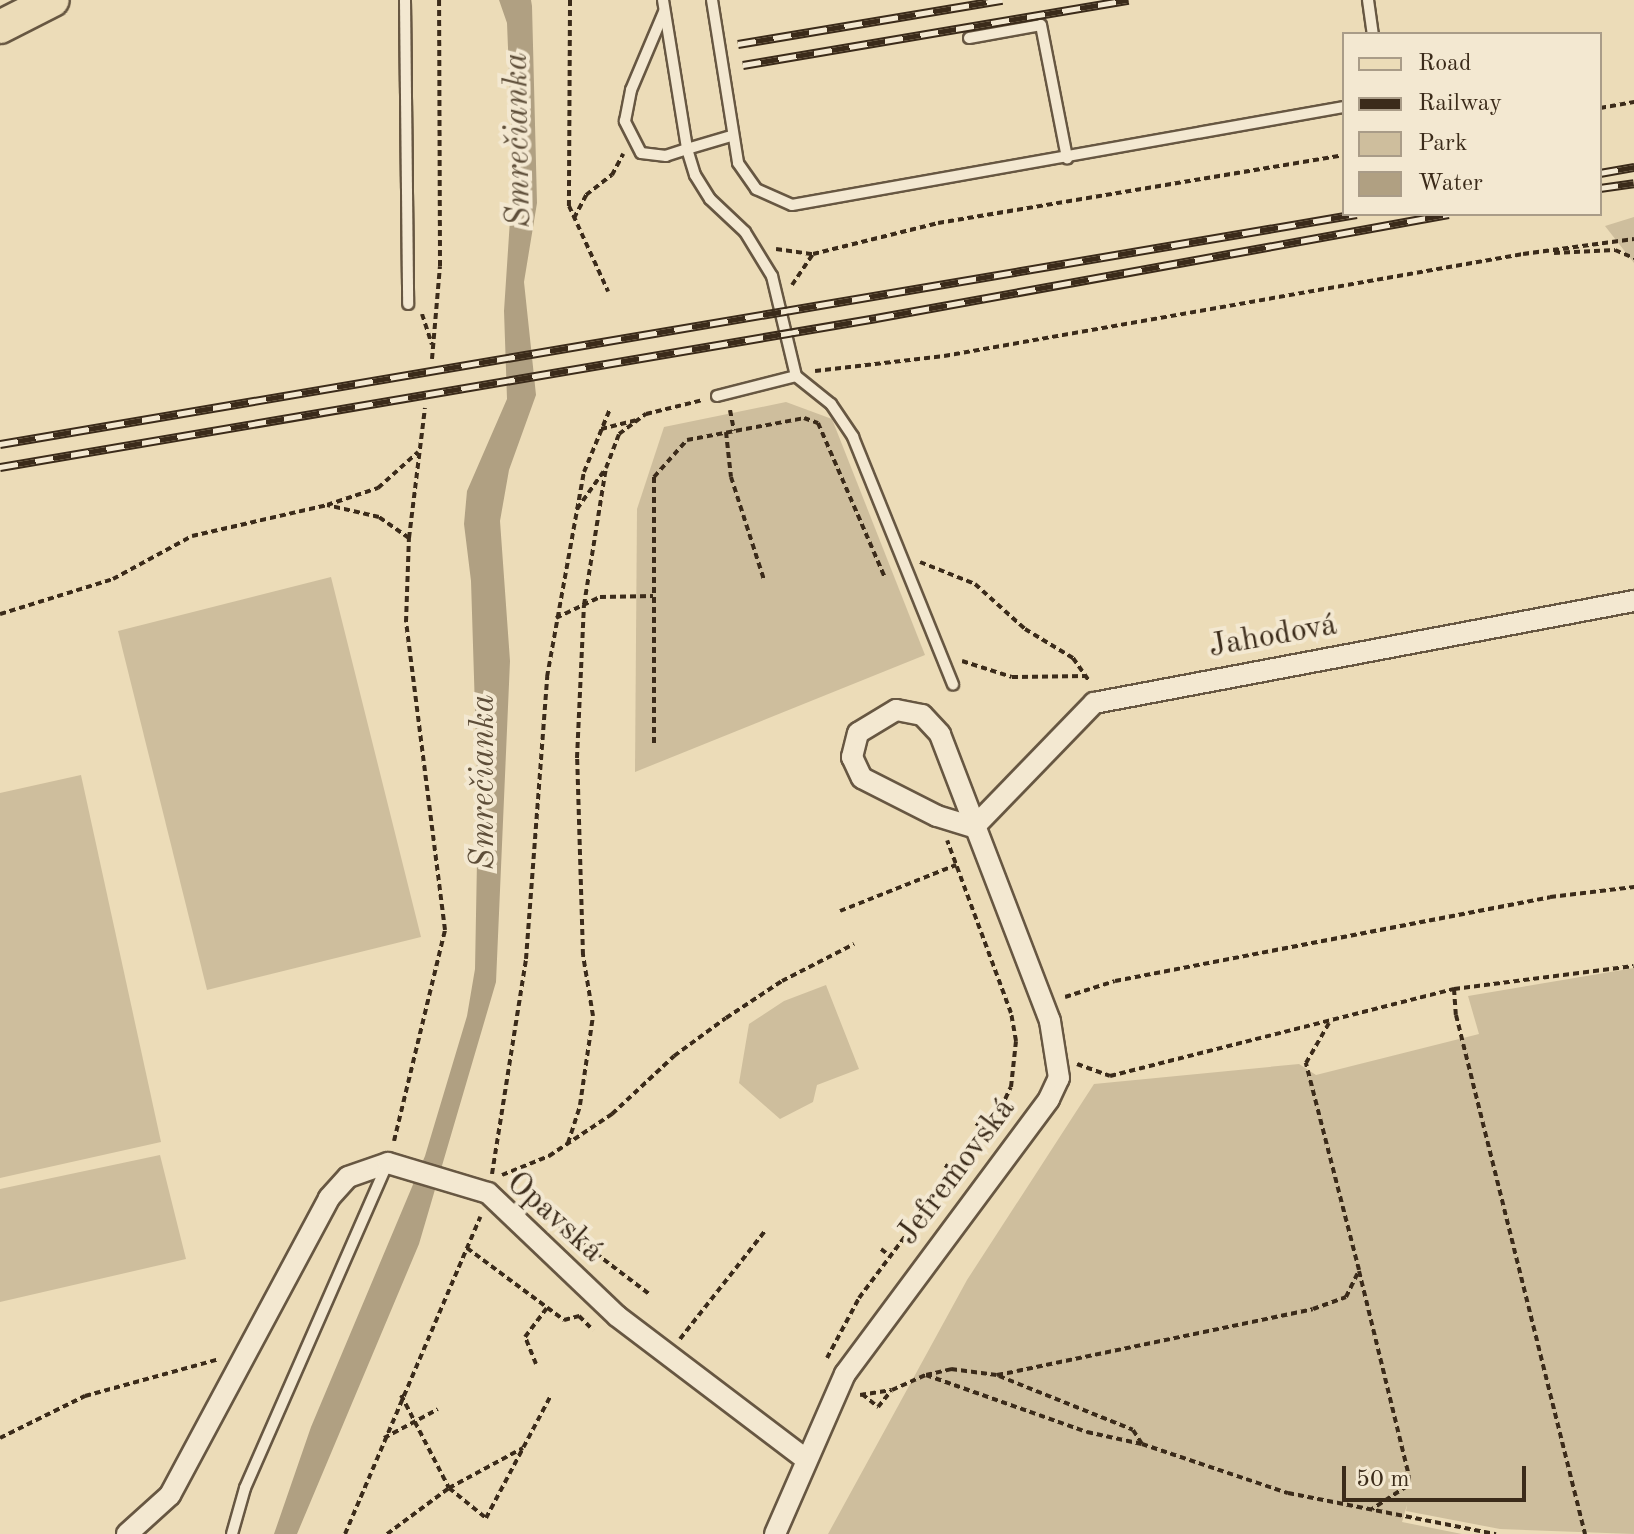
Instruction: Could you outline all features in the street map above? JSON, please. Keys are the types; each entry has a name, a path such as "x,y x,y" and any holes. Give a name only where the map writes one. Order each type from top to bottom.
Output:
{"main road":[{"path":"0,27 53,0"}],"street":[{"name":"Jahodová","path":"974,827 1082,711 1101,700 1634,601"},
{"path":"974,827 937,816 862,778 852,745 866,724 896,710 910,710 932,723 974,827 1044,1004 1059,1065"},
{"name":"Jefremovská","path":"775,1534 804,1458 845,1374 1049,1099 1059,1065"},
{"name":"Opavská","path":"388,1163 490,1185 617,1316 804,1458"},
{"path":"127,1534 170,1495 329,1198 348,1177 388,1163"}],"lane":[{"path":"405,0 408,304"},
{"path":"663,0 687,149 710,199 754,243 781,302 796,376 831,404 853,437 953,685"},
{"path":"712,0 731,136 745,179 767,197 792,205 1342,107"},
{"path":"1368,0 1373,32"},
{"path":"664,12 631,90 625,121 631,137 641,153 666,156 731,136"},
{"path":"969,38 1041,25 1067,158"},
{"path":"717,396 796,376"},
{"path":"232,1534 245,1488 388,1163"}],"path":[{"path":"432,359 440,266 439,0"},
{"path":"570,0 566,184 573,220 608,291"},
{"path":"1602,108 1634,102"},
{"path":"573,220 586,195 612,175 631,137"},
{"path":"754,243 813,254 1088,194 1342,155"},
{"path":"796,376 840,364 960,353 1523,254 1634,239"},
{"path":"1523,254 1615,250 1634,258"},
{"path":"781,302 813,254"},
{"path":"408,304 418,305 433,346"},
{"path":"601,429 717,396"},
{"path":"388,1163 445,930 406,622 409,538 425,408"},
{"path":"345,1534 382,1439 467,1248 490,1185 526,959 538,760 556,618 576,510 610,409"},
{"path":"654,743 654,477 687,440 804,418 818,423 885,578"},
{"path":"568,1143 580,1105 593,1016 584,969 577,758 584,605 606,468 619,434 639,419"},
{"path":"726,432 731,477 764,580"},
{"path":"0,614 113,579 192,536 327,505 378,488 419,450"},
{"path":"576,510 606,468"},
{"path":"327,505 379,517 409,538"},
{"path":"895,545 975,584 1025,629 1073,658 1101,700"},
{"path":"556,618 600,597 654,596"},
{"path":"934,640 969,666 994,674 1086,676"},
{"path":"845,1374 825,1362 859,1298 1001,1108 1015,1061 1007,1000 937,816"},
{"path":"840,911 956,865"},
{"path":"1044,1004 1115,981 1550,897 1634,887"},
{"path":"961,902 970,900"},
{"path":"490,1185 568,1143 612,1114 674,1056 726,1018 782,981 854,944"},
{"path":"981,953 989,951"},
{"path":"1059,1065 1073,1063 1110,1076 1454,989 1634,966"},
{"path":"1454,989 1456,1015 1585,1534"},
{"path":"1000,1002 1007,1000"},
{"path":"1329,1023 1306,1063 1409,1476 1407,1486 1370,1510"},
{"path":"976,1123 985,1129"},
{"path":"945,1165 954,1171"},
{"path":"914,1205 924,1212"},
{"path":"540,1211 649,1294"},
{"path":"668,1355 765,1231"},
{"path":"467,1248 564,1320 579,1316 593,1330"},
{"path":"881,1249 890,1256"},
{"path":"997,1375 1313,1309 1346,1297 1359,1270"},
{"path":"850,1292 859,1298"},
{"path":"536,1364 525,1337 547,1308"},
{"path":"0,1438 85,1396 248,1351"},
{"path":"823,1416 862,1394 892,1390 926,1375 951,1369 997,1375 1133,1430 1142,1444"},
{"path":"926,1375 1087,1432 1142,1444 1288,1493 1496,1534"},
{"path":"862,1394 878,1407 892,1390"},
{"path":"401,1395 449,1488 486,1518 550,1397"},
{"path":"382,1439 418,1423 438,1409"},
{"path":"387,1534 449,1488 525,1447"}],"green space":[{"path":"1634,217 1634,263 1605,226"},
{"path":"786,402 832,419 925,655 635,772 637,509 664,427"},
{"path":"331,577 421,937 207,990 118,631"},
{"path":"81,775 161,1142 0,1178 0,793"},
{"path":"1634,968 1634,1534 1500,1529 1406,1511 1407,1505 1402,1522 1462,1534 828,1534 967,1280 1094,1084 1299,1064 1316,1075 1479,1034 1468,996"},
{"path":"826,985 859,1069 817,1085 813,1102 780,1119 739,1083 749,1024 784,1001"},
{"path":"160,1155 186,1259 0,1302 0,1189"}],"water":[{"name":"Smrečianka","path":"499,0 531,0 537,203 524,282 536,395 509,470 500,521 510,661 496,982 419,1244 297,1534 274,1534 311,1427 425,1156 467,1016 475,969 478,806 471,581 464,524 467,491 507,399 504,311 513,174 507,23"}],"railway":[{"path":"738,44 1002,0"},
{"path":"743,65 1129,0"},
{"path":"1602,173 1634,167"},
{"path":"1602,188 1634,183"},
{"path":"0,444 1345,216"},
{"path":"0,467 876,318 1438,216"}]}
